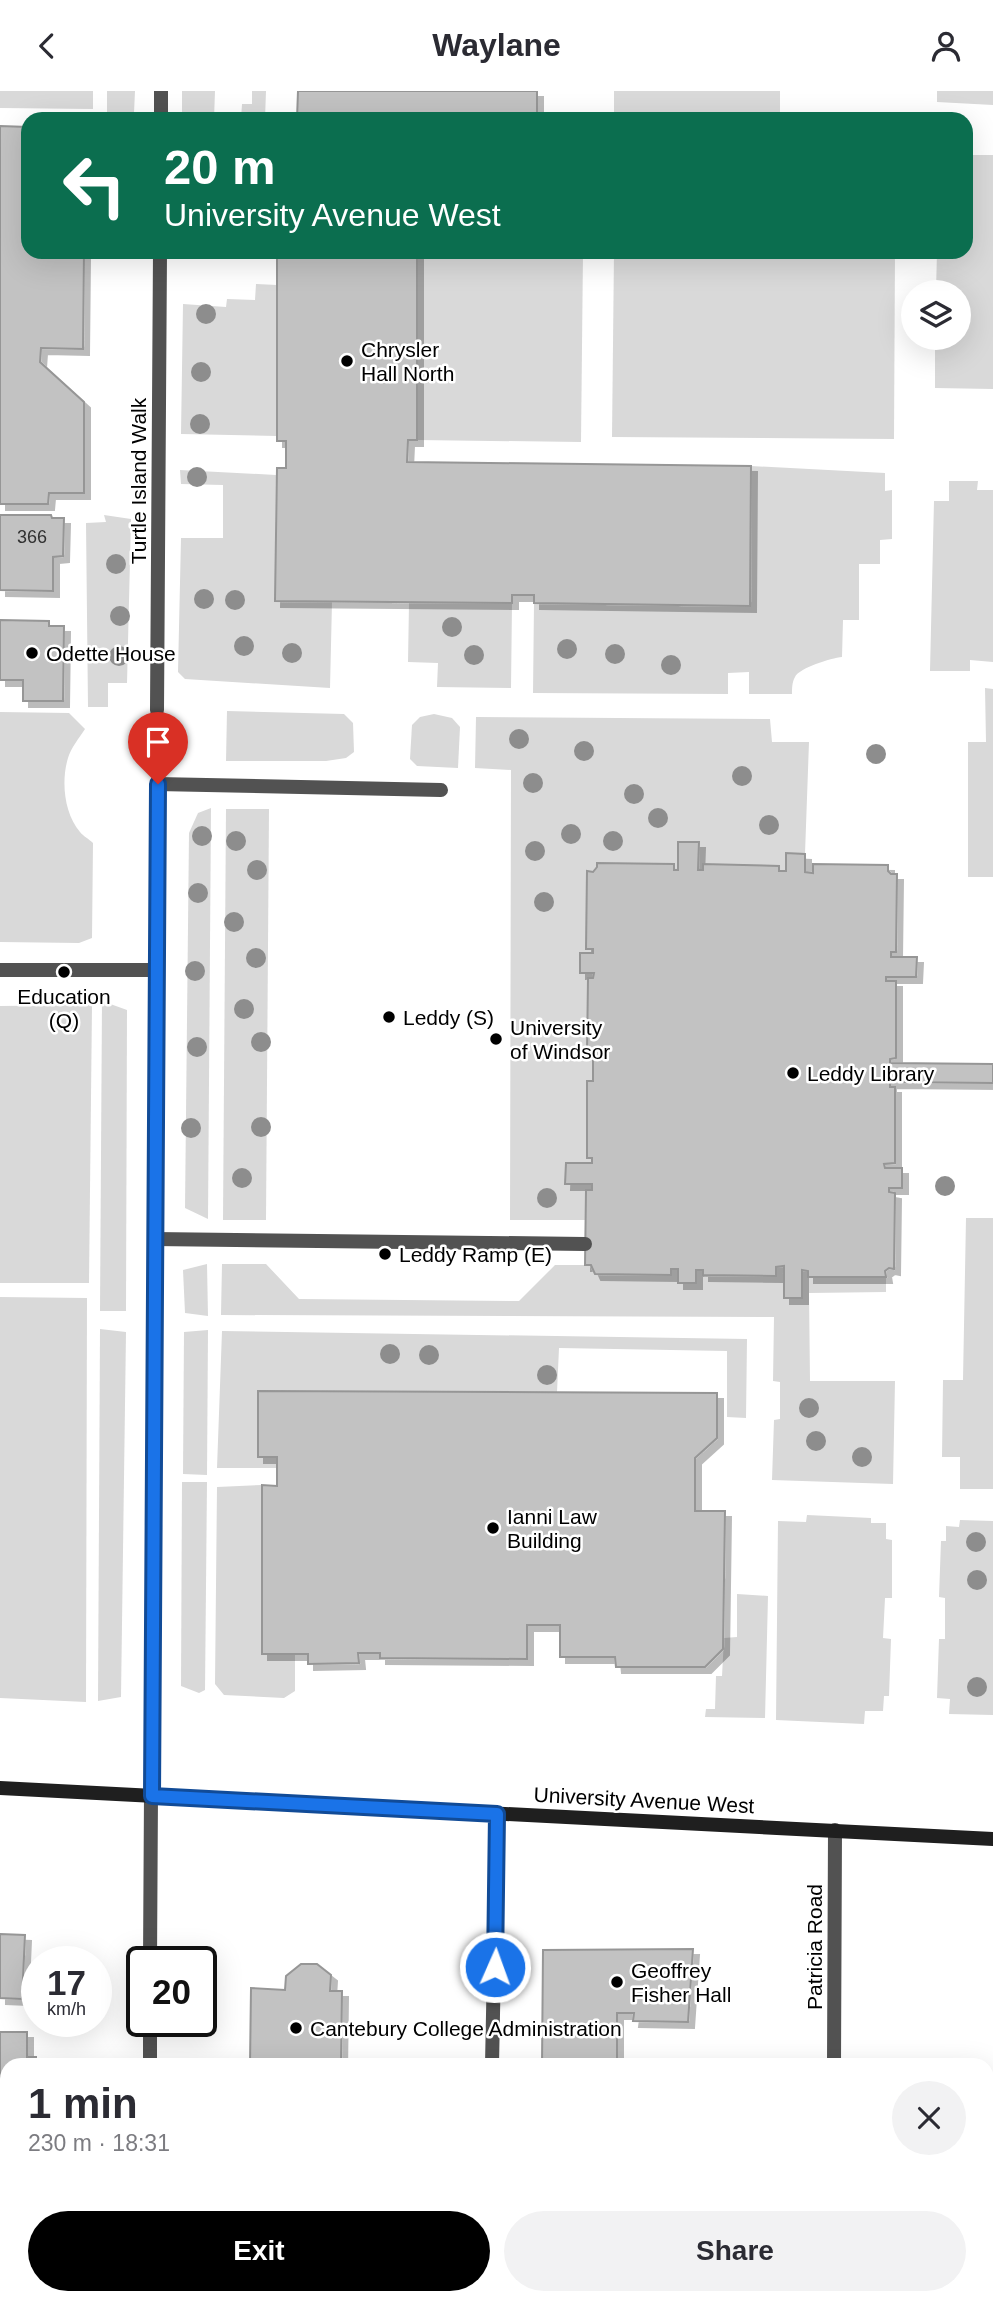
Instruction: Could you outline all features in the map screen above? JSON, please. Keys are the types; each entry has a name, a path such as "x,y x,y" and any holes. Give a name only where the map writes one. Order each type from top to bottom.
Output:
{"main road":[{"name":"University Avenue West","path":"0,1788 993,1839"}],"street":[{"path":"161,112 162,91"},
{"name":"Turtle Island Walk","path":"158,710 160,259"},
{"path":"150,1946 158,784 441,790"},
{"path":"0,970 156,970"},
{"path":"154,1239 585,1244"},
{"path":"492,2058 497,1814"},
{"name":"Patricia Road","path":"834,2058 835,1830"},
{"path":"150,2037 150,2058"}],"shaded area":[{"path":"0,91 93,91 93,109 0,108"},
{"path":"107,91 135,91 134,112 107,112"},
{"path":"182,91 215,91 214,112 182,112"},
{"path":"252,91 266,91 265,112 241,112 242,104 252,104"},
{"path":"614,91 780,91 780,112 614,112"},
{"path":"937,91 993,91 993,105 937,102"},
{"path":"973,155 993,155 993,389 935,388 935,350 971,350 971,280 936,280 937,259 973,259"},
{"path":"417,259 583,259 581,442 417,440"},
{"path":"614,259 895,259 894,439 612,437"},
{"path":"256,284 277,285 277,436 181,434 183,304 226,307 227,299 255,300"},
{"path":"751,466 885,473 885,491 892,490 892,539 880,540 880,564 859,564 859,620 843,620 842,657 802,670 793,681 792,694 749,694 749,672 728,673 728,694 533,693 534,603 750,606"},
{"path":"180,470 276,475 275,600 332,602 330,688 185,679 178,672 181,538 223,538 223,485 181,484"},
{"path":"949,481 978,481 977,490 993,490 993,662 970,660 970,671 930,671 934,501 949,501"},
{"path":"104,515 131,519 127,683 108,683 108,707 88,707 86,523 106,522"},
{"path":"409,603 512,603 511,688 437,687 438,663 408,662"},
{"path":"985,688 993,689 993,877 968,877 968,742 986,742"},
{"path":"227,711 344,714 353,723 354,752 346,758 326,761 226,761"},
{"path":"0,712 69,713 85,729 69,754 65,777 65,797 70,816 80,832 93,843 92,938 79,943 0,942"},
{"path":"434,714 452,718 460,727 458,768 417,766 410,759 412,725 420,717"},
{"path":"476,717 770,719 772,742 809,742 805,854 786,853 786,871 779,871 778,866 704,864 703,870 698,870 699,843 678,870 674,870 673,864 598,863 593,872 587,872 593,953 580,953 594,973 593,978 588,978 587,1053 593,1053 593,1081 587,1082 587,1157 592,1158 592,1163 566,1164 566,1183 592,1184 592,1190 586,1190 586,1220 510,1220 511,770 475,768"},
{"path":"211,808 208,1219 185,1208 189,833 198,813"},
{"path":"226,809 269,809 266,1220 223,1220"},
{"path":"102,1001 127,1010 126,1311 100,1311"},
{"path":"92,1005 89,1283 0,1283 0,1006"},
{"path":"966,1218 993,1218 993,1489 960,1489 960,1457 942,1457 943,1380 963,1380"},
{"path":"207,1264 208,1316 185,1313 183,1270"},
{"path":"222,1264 266,1264 299,1299 519,1301 555,1265 591,1265 595,1274 671,1275 671,1269 678,1269 678,1283 695,1283 696,1270 703,1270 703,1275 776,1276 776,1267 784,1266 784,1298 802,1298 802,1270 808,1271 809,1277 886,1277 886,1292 809,1293 810,1381 895,1381 893,1484 772,1480 774,1420 780,1419 780,1382 773,1381 774,1317 221,1315"},
{"path":"0,1297 87,1298 86,1702 0,1698"},
{"path":"100,1329 126,1332 121,1697 98,1701"},
{"path":"208,1330 207,1475 183,1474 184,1332"},
{"path":"222,1331 747,1339 746,1418 727,1417 727,1351 559,1348 557,1392 258,1391 258,1457 277,1457 277,1468 217,1468"},
{"path":"182,1482 207,1482 205,1690 199,1693 181,1686"},
{"path":"262,1485 262,1654 295,1654 295,1691 284,1698 224,1695 215,1684 217,1487"},
{"path":"807,1515 871,1518 871,1523 886,1523 886,1539 892,1540 892,1598 885,1598 883,1638 891,1639 889,1696 884,1696 883,1711 865,1711 864,1724 776,1720 778,1521 806,1522"},
{"path":"960,1520 993,1521 993,1715 949,1714 950,1699 937,1698 939,1639 945,1639 945,1598 939,1597 941,1541 946,1541 946,1526 959,1527"},
{"path":"737,1594 768,1596 765,1718 705,1717 706,1709 715,1709 716,1676 722,1676 724,1638 737,1637"}],"building":[{"path":"298,91 537,91 537,112 297,112"},
{"path":"0,126 21,127 21,259 84,259 83,349 41,348 40,362 84,402 84,493 49,493 48,504 0,504"},
{"name":"Chrysler Hall North","path":"277,259 417,259 417,440 408,440 407,462 751,466 750,606 534,603 534,595 512,595 512,603 275,601 277,468 286,468 286,441 277,441"},
{"path":"0,515 51,515 52,518 64,518 63,556 53,557 53,591 0,590"},
{"name":"Odette House","path":"0,620 49,621 49,626 64,626 63,701 23,701 23,680 0,680"},
{"name":"Leddy Library","path":"678,842 699,842 698,870 703,870 703,864 779,866 779,871 786,871 786,853 805,854 805,872 813,873 813,864 888,865 891,874 897,874 896,952 891,952 891,957 917,957 916,977 886,977 886,981 896,981 896,1058 890,1059 890,1063 993,1064 993,1083 890,1082 890,1087 895,1087 895,1163 884,1164 885,1168 902,1168 902,1188 889,1188 889,1192 895,1193 894,1269 885,1271 886,1277 808,1277 808,1271 802,1270 802,1298 784,1298 784,1266 776,1267 776,1276 703,1275 703,1270 696,1270 696,1283 678,1283 678,1269 671,1269 671,1275 595,1274 591,1265 585,1265 586,1190 592,1190 592,1184 565,1184 566,1163 592,1163 592,1158 587,1158 587,1081 593,1081 593,1053 587,1053 588,978 593,978 594,973 580,973 580,953 593,953 593,949 586,949 587,871 593,872 597,863 674,864 674,870 678,870"},
{"name":"Ianni Law Building","path":"258,1391 717,1393 717,1438 695,1458 695,1511 725,1511 723,1649 705,1667 616,1667 615,1657 560,1657 560,1625 527,1625 527,1659 380,1658 380,1653 358,1653 359,1663 308,1664 308,1654 262,1654 262,1485 277,1486 277,1457 258,1457"},
{"path":"0,1934 25,1935 24,1946 21,1946 21,1999 0,1998"},
{"name":"Geoffrey Fisher Hall","path":"693,1949 688,2022 633,2021 634,2013 617,2013 617,2058 542,2058 543,1950"},
{"name":"Cantebury College Administration","path":"301,1964 317,1964 331,1975 330,1991 342,1991 341,2058 250,2058 251,1988 285,1990 286,1976"},
{"path":"0,2032 21,2032 21,2037 27,2037 27,2057 36,2058 0,2058"}],"place":[{"name":"Chrysler Hall North","path":"347,361"},
{"name":"Odette House","path":"32,653"},
{"name":"Education (Q)","path":"64,972"},
{"name":"Leddy (S)","path":"389,1017"},
{"name":"University of Windsor","path":"496,1039"},
{"name":"Leddy Library","path":"793,1073"},
{"name":"Leddy Ramp (E)","path":"385,1254"},
{"name":"Ianni Law Building","path":"493,1528"},
{"name":"Geoffrey Fisher Hall","path":"617,1982"},
{"name":"Cantebury College Administration","path":"296,2028"}],"route":[{"path":"158,784 152,1796 497,1814 495,1967"}]}
